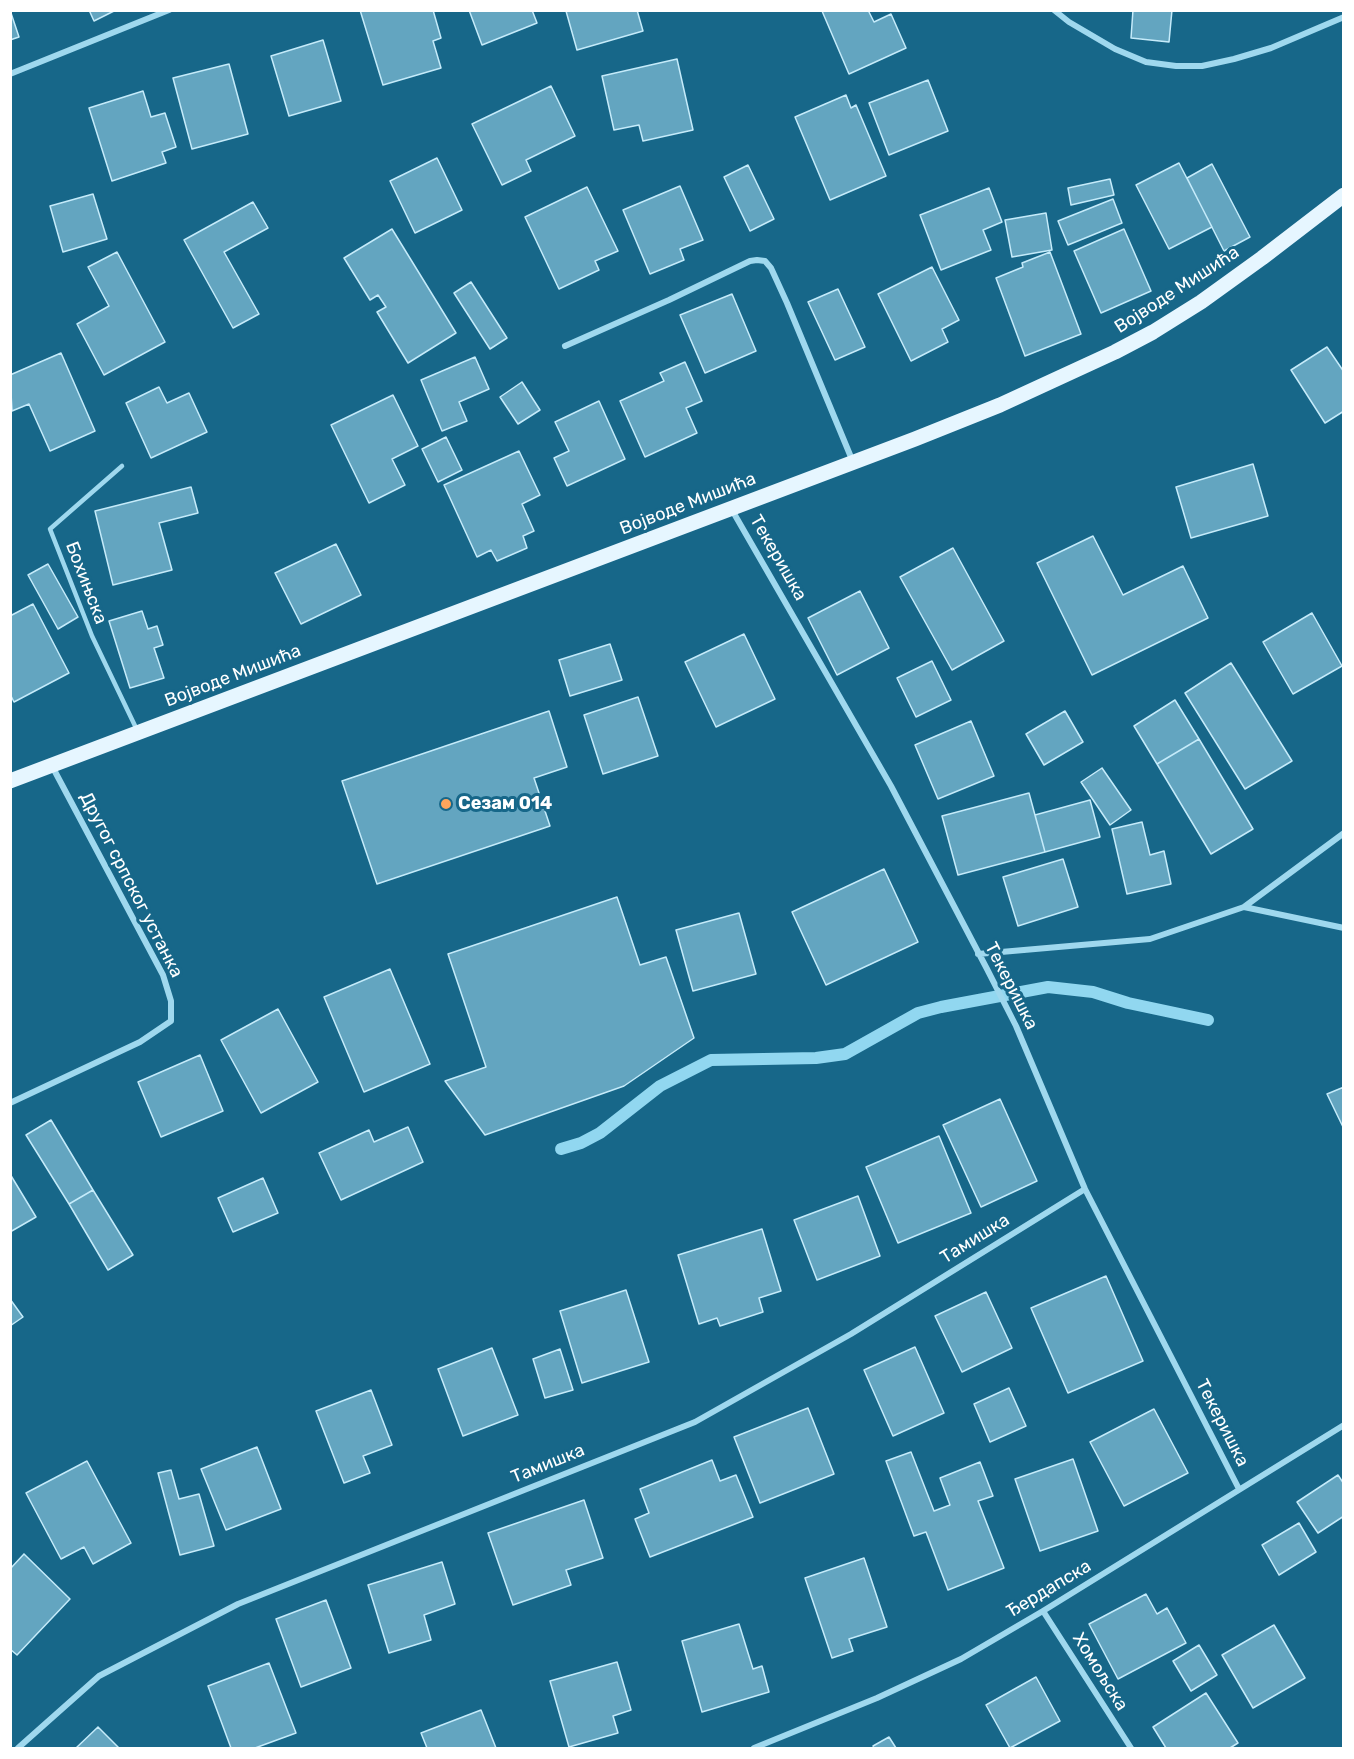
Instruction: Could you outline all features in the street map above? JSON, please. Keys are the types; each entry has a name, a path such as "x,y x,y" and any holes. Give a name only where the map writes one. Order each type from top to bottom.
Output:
{"main road":[{"name":"Војводе Мишића","path":"10,781 1000,405 1153,332 1218,290 1344,195"}],"street":[{"path":"10,74 169,10"},
{"path":"1054,10 1069,22 1115,49 1146,62 1176,66 1202,66 1244,56 1271,48 1344,17"},
{"path":"565,346 750,261 765,261 771,268 787,303 853,462"},
{"name":"Текеришка","path":"732,508 891,786 987,969 1016,1026 1085,1189 1239,1489"},
{"name":"Другог српског устанка","path":"10,1104 140,1042 171,1021 171,1001 163,975 52,765"},
{"path":"978,954 1150,939 1244,907 1344,833"},
{"path":"1244,907 1344,928"},
{"name":"Тамишка","path":"18,1749 99,1676 238,1604 695,1422 851,1334 1085,1189"},
{"name":"Ђердапска","path":"754,1749 877,1698 961,1659 1344,1425"},
{"name":"Хомољска","path":"1043,1611 1131,1749"}],"lane":[{"name":"Бохињска","path":"122,466 50,529 92,636 138,733"}],"building":[{"path":"10,10 19,37 10,40"},
{"path":"89,10 116,10 94,21"},
{"path":"360,10 433,10 441,38 433,41 441,68 383,85"},
{"path":"469,10 532,10 537,23 482,45"},
{"path":"637,10 643,31 577,50 566,11"},
{"path":"868,10 874,22 891,14 906,48 849,74 822,11"},
{"path":"1133,10 1172,10 1169,42 1131,38"},
{"path":"323,40 341,101 289,116 271,56"},
{"path":"677,59 693,130 643,141 639,125 614,130 602,76"},
{"path":"229,64 248,134 192,149 173,78"},
{"path":"928,80 948,131 889,155 869,103"},
{"path":"551,86 575,136 526,160 531,171 502,185 472,124"},
{"path":"143,91 151,117 165,113 176,147 162,152 166,163 112,181 89,108"},
{"path":"846,95 851,108 856,105 886,176 830,200 795,117"},
{"path":"437,158 462,210 415,233 390,181"},
{"path":"1179,163 1212,227 1169,249 1136,185"},
{"path":"1212,164 1250,237 1224,251 1187,178"},
{"path":"748,165 774,219 750,231 724,177"},
{"path":"1110,179 1114,195 1071,205 1068,188"},
{"path":"680,186 703,240 680,249 684,260 650,274 623,210"},
{"path":"587,187 618,251 595,261 599,270 559,289 525,217"},
{"path":"989,188 1002,222 983,230 991,250 941,270 920,215"},
{"path":"93,194 107,239 63,252 50,206"},
{"path":"1113,199 1122,223 1068,245 1058,221"},
{"path":"253,202 268,228 224,252 259,314 233,328 184,240"},
{"path":"1046,213 1052,250 1012,257 1005,220"},
{"path":"392,229 456,333 408,363 377,312 386,307 378,295 370,300 344,258"},
{"path":"1124,229 1151,291 1101,313 1074,251"},
{"path":"117,252 165,342 104,375 77,324 109,306 88,267"},
{"path":"1050,252 1081,334 1025,356 996,278 1023,267 1022,263"},
{"path":"932,267 959,320 942,329 948,342 911,361 878,294"},
{"path":"471,282 507,338 490,349 454,293"},
{"path":"838,289 865,347 835,360 808,302"},
{"path":"732,294 756,351 705,373 680,315"},
{"path":"1327,347 1344,372 1344,411 1325,423 1291,370"},
{"path":"61,353 95,431 50,451 29,404 12,411 10,375"},
{"path":"475,357 489,389 459,402 467,421 442,431 421,380"},
{"path":"685,362 702,401 686,408 697,433 645,457 620,401 664,381 660,373"},
{"path":"522,382 540,410 518,424 500,397"},
{"path":"159,387 167,403 189,393 207,432 151,458 126,403"},
{"path":"393,395 418,446 392,459 405,485 369,503 331,425"},
{"path":"599,401 625,459 567,486 554,458 569,451 555,422"},
{"path":"446,437 462,470 438,482 422,449"},
{"path":"519,451 540,495 522,504 534,531 523,536 527,548 497,561 491,550 477,557 444,485"},
{"path":"1253,464 1268,516 1191,538 1176,487"},
{"path":"191,487 198,513 159,523 172,570 113,585 95,511"},
{"path":"1093,536 1123,595 1183,566 1208,618 1092,675 1037,563"},
{"path":"336,544 361,595 301,624 275,573"},
{"path":"953,548 1004,641 952,670 900,577"},
{"path":"48,564 78,617 58,629 28,575"},
{"path":"860,591 889,648 837,675 808,618"},
{"path":"33,604 69,673 14,702 10,694 10,616"},
{"path":"142,611 148,629 157,626 163,645 154,648 164,678 130,688 109,621"},
{"path":"1312,613 1342,666 1293,694 1263,642"},
{"path":"744,634 775,699 716,727 685,662"},
{"path":"610,644 622,680 570,696 559,660"},
{"path":"932,661 951,700 916,717 897,678"},
{"path":"1231,663 1292,761 1245,789 1185,693"},
{"path":"638,697 658,756 603,774 584,715"},
{"path":"1175,700 1199,739 1157,764 1134,726"},
{"name":"Сезам 014","path":"549,711 567,767 534,778 550,826 377,884 342,781"},
{"path":"1065,711 1083,742 1044,765 1026,734"},
{"path":"971,721 994,776 938,799 915,745"},
{"path":"1199,739 1253,829 1211,854 1157,764"},
{"path":"1102,768 1131,810 1110,825 1081,782"},
{"path":"1029,793 1045,852 958,875 942,816"},
{"path":"1090,800 1100,837 1045,852 1035,815"},
{"path":"1142,822 1150,855 1164,851 1171,884 1127,894 1112,829"},
{"path":"1063,859 1078,907 1018,926 1003,877"},
{"path":"884,869 918,942 826,985 792,912"},
{"path":"617,897 640,965 666,957 694,1038 624,1086 485,1135 445,1081 486,1067 448,954"},
{"path":"739,913 756,974 693,991 676,930"},
{"path":"390,969 430,1064 364,1092 324,997"},
{"path":"278,1009 318,1082 261,1113 221,1040"},
{"path":"200,1055 223,1111 161,1137 138,1082"},
{"path":"1344,1087 1344,1129 1327,1094"},
{"path":"1000,1099 1037,1181 981,1207 943,1125"},
{"path":"51,1120 93,1190 69,1204 26,1135"},
{"path":"408,1127 423,1162 341,1200 319,1153 369,1130 374,1142"},
{"path":"939,1136 971,1213 898,1243 866,1167"},
{"path":"10,1174 36,1217 10,1232"},
{"path":"263,1178 278,1213 233,1232 218,1198"},
{"path":"93,1190 133,1255 108,1270 69,1204"},
{"path":"858,1196 880,1256 817,1280 794,1220"},
{"path":"762,1229 781,1291 759,1298 763,1312 720,1326 717,1318 699,1324 678,1255"},
{"path":"1106,1276 1143,1361 1068,1393 1031,1308"},
{"path":"626,1290 649,1362 582,1383 560,1311"},
{"path":"986,1292 1012,1348 962,1372 935,1316"},
{"path":"10,1299 23,1317 10,1326"},
{"path":"915,1347 944,1413 893,1436 864,1370"},
{"path":"492,1348 518,1415 463,1436 438,1369"},
{"path":"560,1349 573,1390 545,1398 533,1359"},
{"path":"1009,1388 1026,1426 990,1442 974,1404"},
{"path":"371,1390 392,1445 363,1456 370,1473 344,1483 316,1411"},
{"path":"808,1408 834,1474 760,1503 734,1437"},
{"path":"1154,1409 1188,1473 1124,1506 1090,1442"},
{"path":"257,1447 281,1509 226,1530 201,1469"},
{"path":"911,1452 934,1511 950,1505 940,1478 980,1462 993,1496 978,1501 1004,1568 948,1590 926,1532 914,1536 886,1461"},
{"path":"1073,1459 1098,1531 1040,1551 1015,1479"},
{"path":"712,1460 720,1481 736,1475 753,1517 650,1557 635,1519 649,1513 640,1489"},
{"path":"87,1461 131,1543 93,1564 84,1547 61,1559 26,1493"},
{"path":"171,1470 179,1499 199,1494 214,1546 180,1555 158,1473"},
{"path":"1338,1475 1344,1484 1344,1516 1318,1533 1297,1502"},
{"path":"584,1500 603,1558 566,1570 571,1585 513,1605 488,1533"},
{"path":"1299,1523 1316,1552 1279,1575 1262,1545"},
{"path":"24,1554 70,1599 17,1655 10,1649 10,1569"},
{"path":"864,1558 887,1627 849,1639 853,1651 832,1658 805,1578"},
{"path":"442,1562 455,1604 424,1615 431,1640 389,1653 368,1585"},
{"path":"1146,1594 1157,1614 1167,1608 1186,1643 1118,1679 1089,1624"},
{"path":"326,1600 351,1668 301,1687 276,1619"},
{"path":"739,1624 753,1669 762,1666 769,1692 702,1712 682,1641"},
{"path":"1274,1625 1305,1678 1253,1708 1222,1655"},
{"path":"1199,1645 1217,1675 1191,1691 1173,1661"},
{"path":"617,1662 631,1710 613,1716 618,1733 569,1747 550,1681"},
{"path":"269,1663 296,1733 255,1748 231,1748 208,1686"},
{"path":"1036,1677 1060,1721 1010,1748 986,1705"},
{"path":"1206,1693 1238,1743 1230,1748 1166,1748 1153,1727"},
{"path":"481,1710 496,1748 427,1748 421,1733"},
{"path":"98,1727 119,1748 76,1748"},
{"path":"889,1737 896,1748 874,1748 873,1746"}],"waterway":[{"path":"561,1149 581,1143 600,1133 660,1086 711,1060 816,1058 845,1054 918,1013 941,1007 1048,987 1093,992 1128,1003 1208,1020"}],"place":[{"name":"Сезам 014","path":"446,804"}]}
